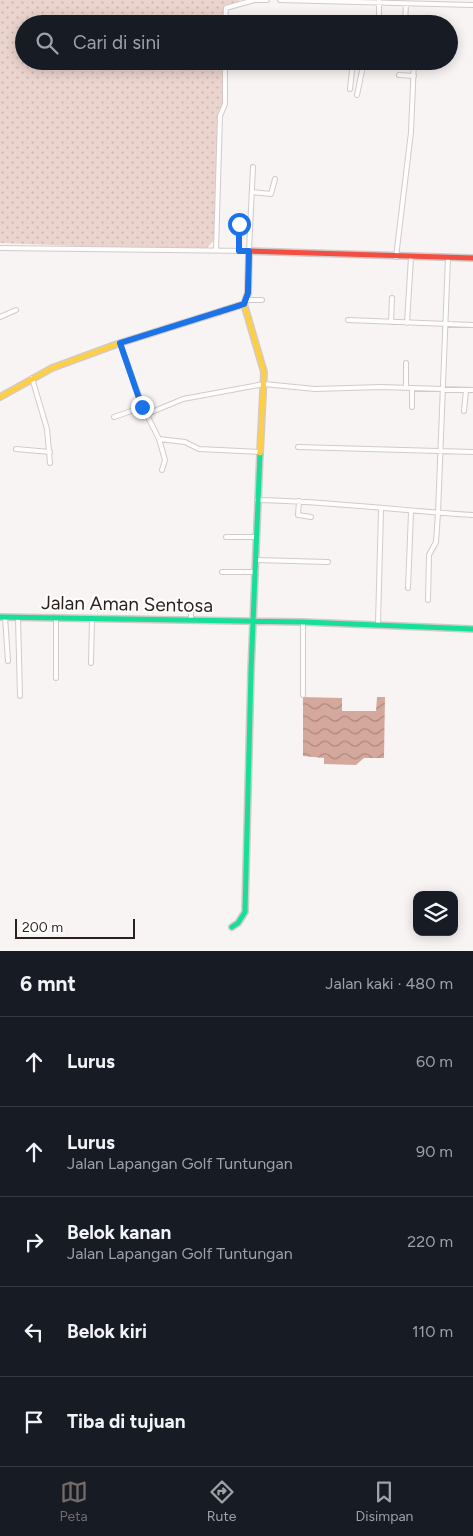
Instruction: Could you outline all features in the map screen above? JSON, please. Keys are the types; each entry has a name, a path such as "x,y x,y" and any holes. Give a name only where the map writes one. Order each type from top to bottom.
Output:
{"street":[{"path":"225,15 226,8 254,0 267,0"},
{"path":"280,0 473,5"},
{"path":"379,2 379,15"},
{"path":"406,4 406,15"},
{"path":"216,250 220,116 225,104 225,70"},
{"path":"350,89 352,70"},
{"path":"357,95 362,70"},
{"path":"396,256 412,132 414,70"},
{"path":"398,75 414,76"},
{"path":"232,927 238,923 245,912 259,452 264,384 264,370 246,302 253,167"},
{"path":"252,192 271,194 274,189 275,179"},
{"path":"239,224 239,251"},
{"path":"0,248 216,250 473,258"},
{"path":"407,323 411,257"},
{"path":"428,600 429,555 436,542 438,513 448,257"},
{"path":"391,322 392,298"},
{"path":"0,397 32,378 120,343 246,302 262,300"},
{"path":"0,317 16,310"},
{"path":"348,320 473,325"},
{"path":"120,343 142,407 148,414 159,439 165,460 162,470"},
{"path":"406,363 406,388"},
{"path":"32,378 47,429 50,462"},
{"path":"148,414 182,399 264,384 314,389 412,388 473,390"},
{"path":"412,388 412,407"},
{"path":"464,411 466,390"},
{"path":"114,417 142,407"},
{"path":"159,439 185,442 199,449 259,452"},
{"path":"298,447 473,452"},
{"path":"16,448 50,452"},
{"path":"258,500 299,501 381,510 473,515"},
{"path":"299,501 298,515 312,517"},
{"path":"378,624 381,510"},
{"path":"408,588 411,512"},
{"path":"226,537 256,537"},
{"path":"256,560 328,562"},
{"path":"222,572 256,572"},
{"path":"191,605 191,620"},
{"path":"2,617 8,660"},
{"name":"Jalan Aman Sentosa","path":"2,617 303,622 473,629"},
{"path":"18,618 20,696"},
{"path":"56,618 56,678"},
{"path":"91,664 92,619"},
{"path":"303,622 303,695"}],"shaded area":[{"path":"0,0 240,0 226,7 223,15 15,15 15,70 223,70 224,102 218,113 216,234 205,251 0,243"}],"water":[{"path":"303,697 342,698 342,711 376,711 377,697 385,697 384,758 364,758 356,765 324,764 324,758 303,756"}],"traffic: fast":[{"path":"232,927 238,923 245,912 251,671 260,453"},
{"path":"0,617 303,622 473,629"}],"traffic: slow":[{"path":"244,304 264,372 260,453"},
{"path":"0,397 52,368 120,343 219,312"}],"traffic: jam":[{"path":"219,312 244,304 248,293 249,251 473,258"}],"route":[{"path":"142,407 120,343 244,304 248,293 249,251 239,251 239,224"}]}
